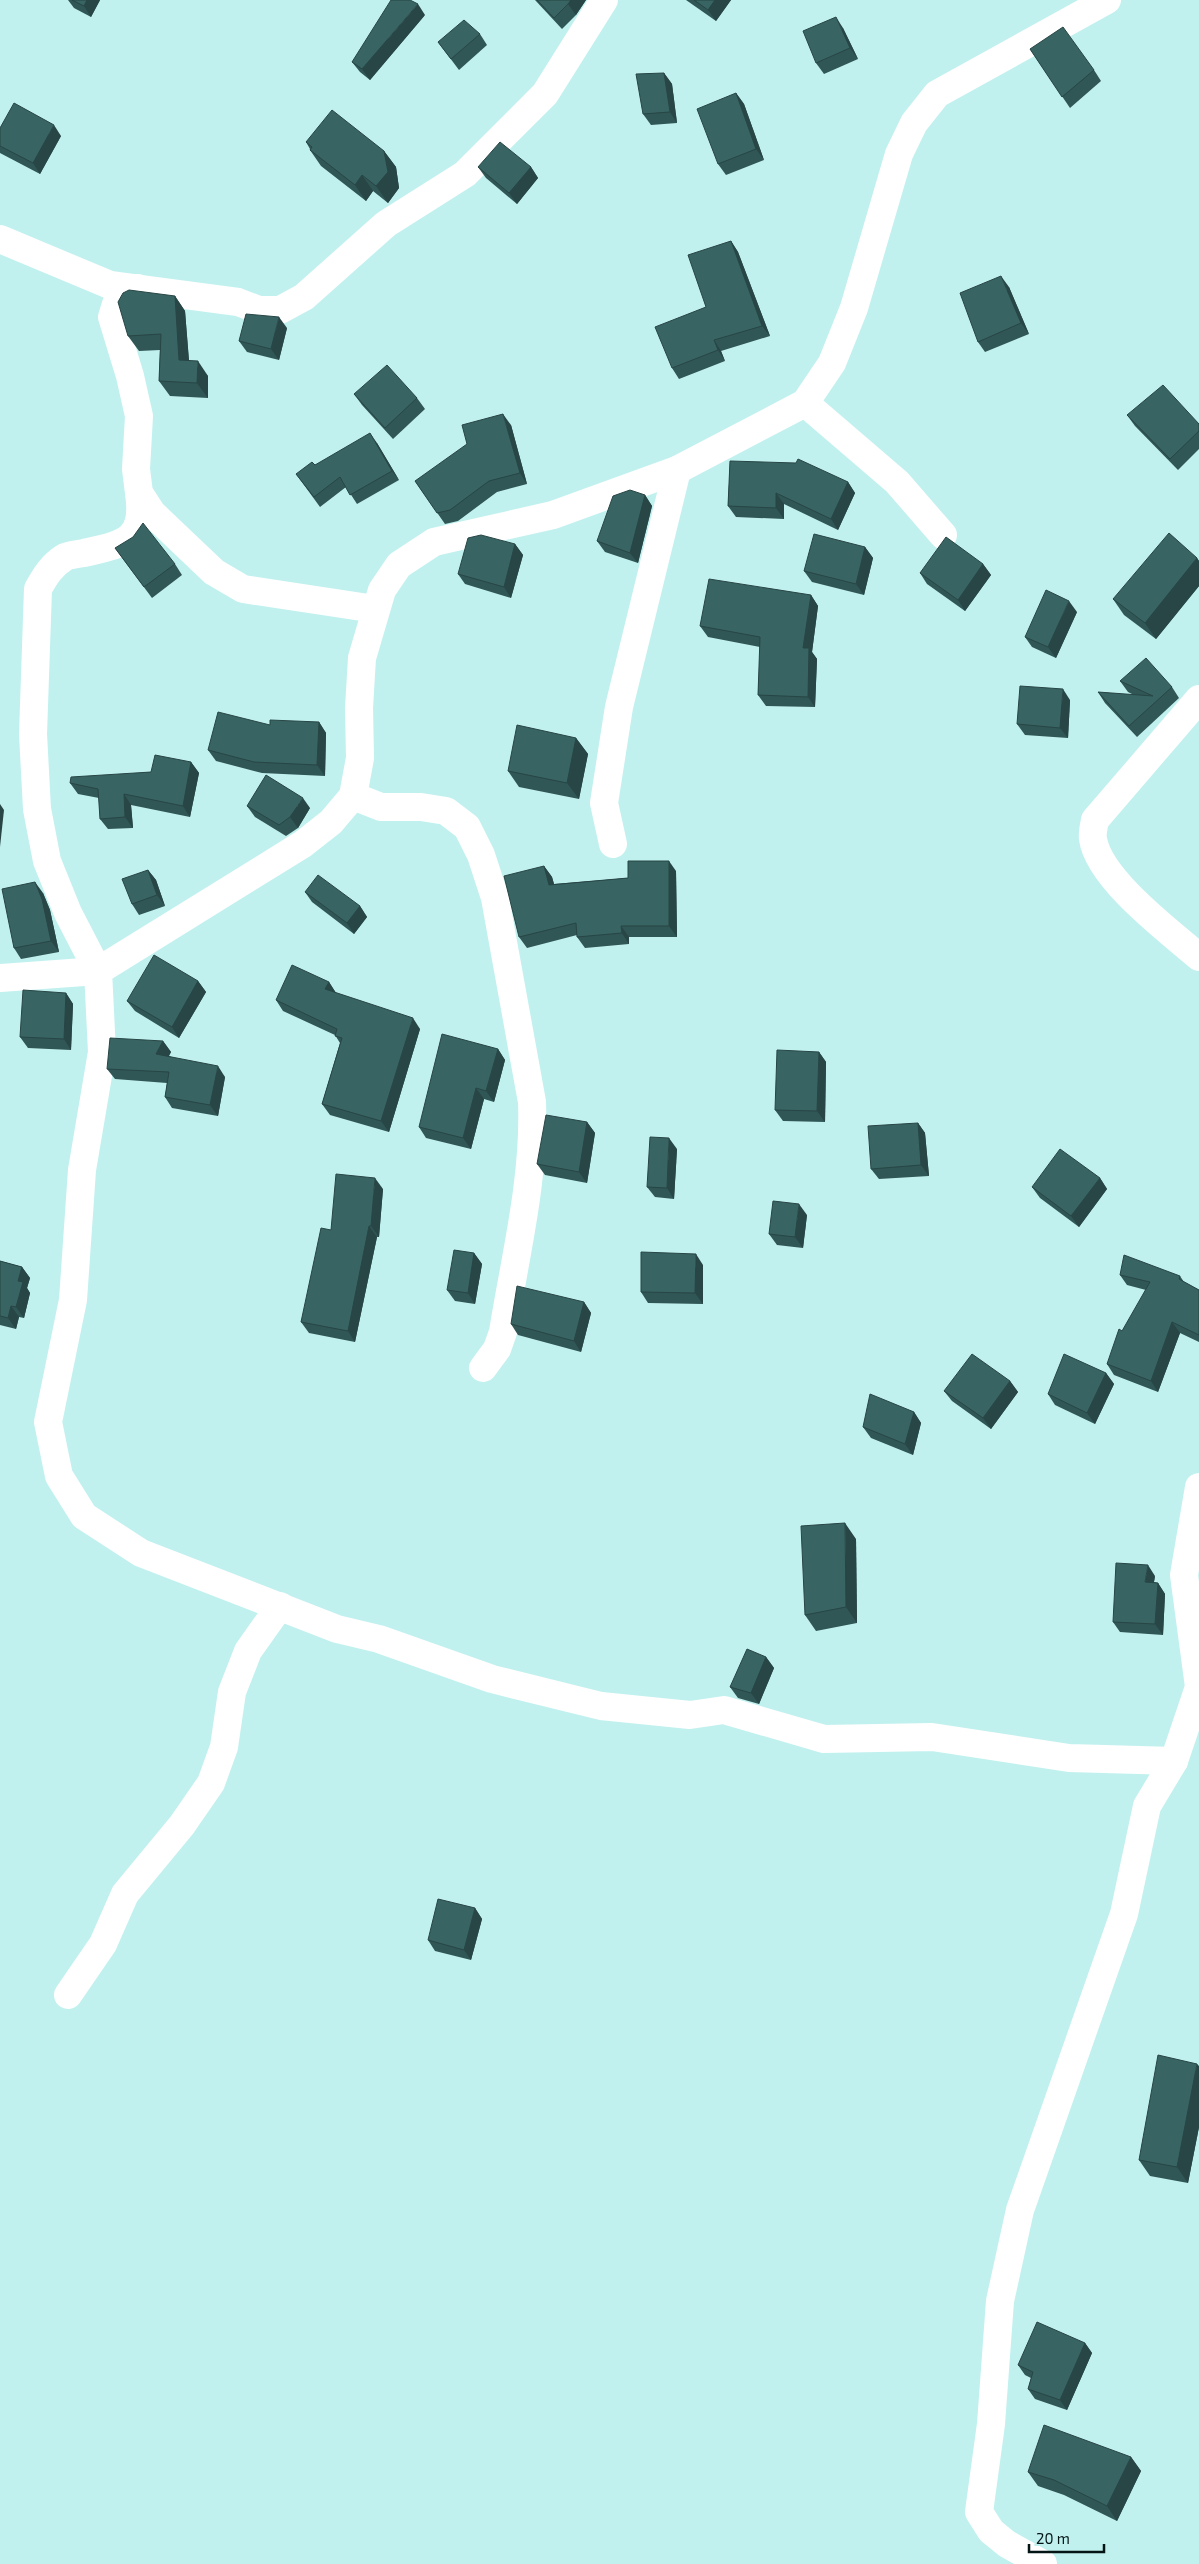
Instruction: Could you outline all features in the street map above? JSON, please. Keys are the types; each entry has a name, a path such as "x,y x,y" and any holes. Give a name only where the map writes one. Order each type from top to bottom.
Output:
{"street":[{"path":"0,239 110,285 238,302 260,310 280,310 304,297 386,224 465,174 545,94 604,0"},
{"path":"0,978 98,971 303,844 331,822 353,796 360,758 359,708 362,658 375,608 382,590 399,566 434,542 553,515 677,470 805,403 832,363 854,308 899,154 914,123 936,94 1107,0"},
{"path":"138,288 124,296 116,304 112,316 130,376 139,416 136,469 140,521 135,534 121,544 66,557 47,572 38,589 33,734 36,809 47,861 68,913 98,971 102,1052 82,1170 73,1300 48,1422 59,1476 84,1516 141,1553 337,1629 379,1639 492,1679 601,1706 690,1715 724,1710 824,1739 932,1737 1069,1758 1174,1761"},
{"path":"805,403 897,482 943,535"},
{"path":"613,844 604,802 619,706 677,470"},
{"path":"139,493 152,513 214,572 243,589 375,608"},
{"path":"1199,699 1095,820 1093,838 1099,856 1120,887 1199,957"},
{"path":"353,796 381,807 421,807 446,811 468,828 481,855 495,898 532,1102 533,1130 528,1183 503,1332 497,1349 484,1368"},
{"path":"1042,2564 1002,2540 991,2531 979,2512 991,2424 1000,2301 1020,2210 1124,1914 1147,1806 1174,1761 1199,1687 1184,1574 1199,1487"},
{"path":"68,1995 103,1944 125,1894 154,1856 182,1825 211,1783 224,1747 232,1692 248,1651 280,1606"}],"building":[{"path":"72,0 87,0 84,6"},
{"path":"391,0 410,0 418,4 362,69 352,62"},
{"path":"537,0 571,0 554,18"},
{"path":"694,0 715,0 708,10"},
{"path":"836,17 850,48 816,63 803,31"},
{"path":"464,20 480,34 451,59 438,42"},
{"path":"1063,27 1094,70 1062,97 1030,49"},
{"path":"664,73 670,112 643,114 636,74"},
{"path":"736,93 756,149 718,164 697,109"},
{"path":"14,103 54,125 33,163 0,146 0,128"},
{"path":"332,110 384,151 388,172 376,186 362,175 355,185 310,150 312,147 306,142"},
{"path":"500,142 531,167 509,193 478,167"},
{"path":"731,241 762,326 714,340 718,350 672,368 655,327 706,307 688,255"},
{"path":"1001,276 1021,323 978,342 960,293"},
{"path":"129,290 175,296 179,360 198,361 197,383 159,381 161,334 128,336 118,302 123,293"},
{"path":"246,314 279,317 271,349 239,341"},
{"path":"387,365 417,398 385,428 354,394"},
{"path":"1163,385 1199,424 1199,431 1170,459 1127,415"},
{"path":"503,414 520,473 489,481 450,510 437,513 415,481 467,444 462,425"},
{"path":"370,433 392,471 350,495 340,477 314,497 296,474 312,462 315,465"},
{"path":"798,459 848,482 831,519 776,493 776,508 728,506 730,461 796,463"},
{"path":"630,490 645,495 630,553 597,541 613,496"},
{"path":"143,523 175,564 144,587 115,548 133,537"},
{"path":"1169,533 1197,558 1145,623 1113,599"},
{"path":"814,534 865,547 856,584 804,571"},
{"path":"481,535 515,544 504,587 458,574 468,538"},
{"path":"946,537 983,564 958,600 920,573"},
{"path":"709,579 811,595 803,648 809,648 808,697 758,695 760,637 700,626"},
{"path":"1046,590 1069,601 1048,647 1025,637"},
{"path":"1146,658 1172,687 1129,726 1098,692 1153,696 1120,681"},
{"path":"1020,686 1063,689 1060,728 1017,724"},
{"path":"218,712 270,725 270,720 319,722 317,765 254,762 208,750"},
{"path":"517,725 576,738 567,783 508,771"},
{"path":"155,755 191,762 183,806 124,794 125,817 100,819 98,789 70,783 71,777 151,772"},
{"path":"266,775 303,798 290,817 279,825 247,806"},
{"path":"628,861 669,861 669,926 621,926 622,933 577,937 576,923 519,937 504,876 544,866 549,885 628,878"},
{"path":"148,870 157,895 132,904 122,879"},
{"path":"318,875 360,906 347,923 305,892"},
{"path":"35,882 42,899 51,941 14,948 2,889"},
{"path":"154,955 198,981 172,1027 127,1001"},
{"path":"292,965 329,982 325,989 413,1018 381,1121 322,1104 342,1038 335,1036 337,1029 276,1000"},
{"path":"23,990 66,993 64,1039 20,1037"},
{"path":"442,1034 498,1049 486,1091 476,1088 463,1138 419,1127"},
{"path":"110,1038 163,1041 156,1054 218,1066 210,1105 165,1097 169,1072 107,1069"},
{"path":"777,1050 819,1052 817,1111 775,1110"},
{"path":"546,1115 587,1122 579,1172 537,1164"},
{"path":"918,1123 921,1165 871,1169 868,1126"},
{"path":"650,1137 669,1138 667,1188 647,1187"},
{"path":"1060,1149 1100,1178 1071,1216 1032,1187"},
{"path":"336,1174 375,1178 371,1226 369,1226 348,1331 301,1322 321,1228 331,1230"},
{"path":"773,1201 799,1204 795,1237 769,1234"},
{"path":"454,1250 474,1253 468,1293 447,1290"},
{"path":"641,1252 696,1254 695,1293 641,1292"},
{"path":"1124,1255 1180,1276 1179,1279 1199,1290 1199,1335 1172,1322 1151,1381 1107,1364 1119,1329 1122,1331 1150,1282 1120,1275"},
{"path":"0,1261 22,1267 18,1281 23,1282 16,1307 11,1306 8,1318 0,1316"},
{"path":"517,1286 584,1302 574,1341 511,1324"},
{"path":"972,1354 1010,1381 983,1418 944,1391"},
{"path":"1064,1354 1106,1373 1087,1413 1048,1394"},
{"path":"870,1394 914,1412 905,1444 863,1427"},
{"path":"845,1523 846,1607 805,1615 801,1526"},
{"path":"1116,1563 1148,1565 1145,1582 1158,1583 1155,1624 1113,1622"},
{"path":"747,1649 766,1657 751,1693 730,1687"},
{"path":"438,1899 475,1908 464,1950 428,1940"},
{"path":"1158,2055 1197,2064 1177,2167 1139,2160"},
{"path":"1037,2322 1085,2343 1060,2400 1028,2389 1033,2372 1018,2365"},
{"path":"1044,2425 1131,2457 1107,2506 1054,2480 1028,2472"}]}
